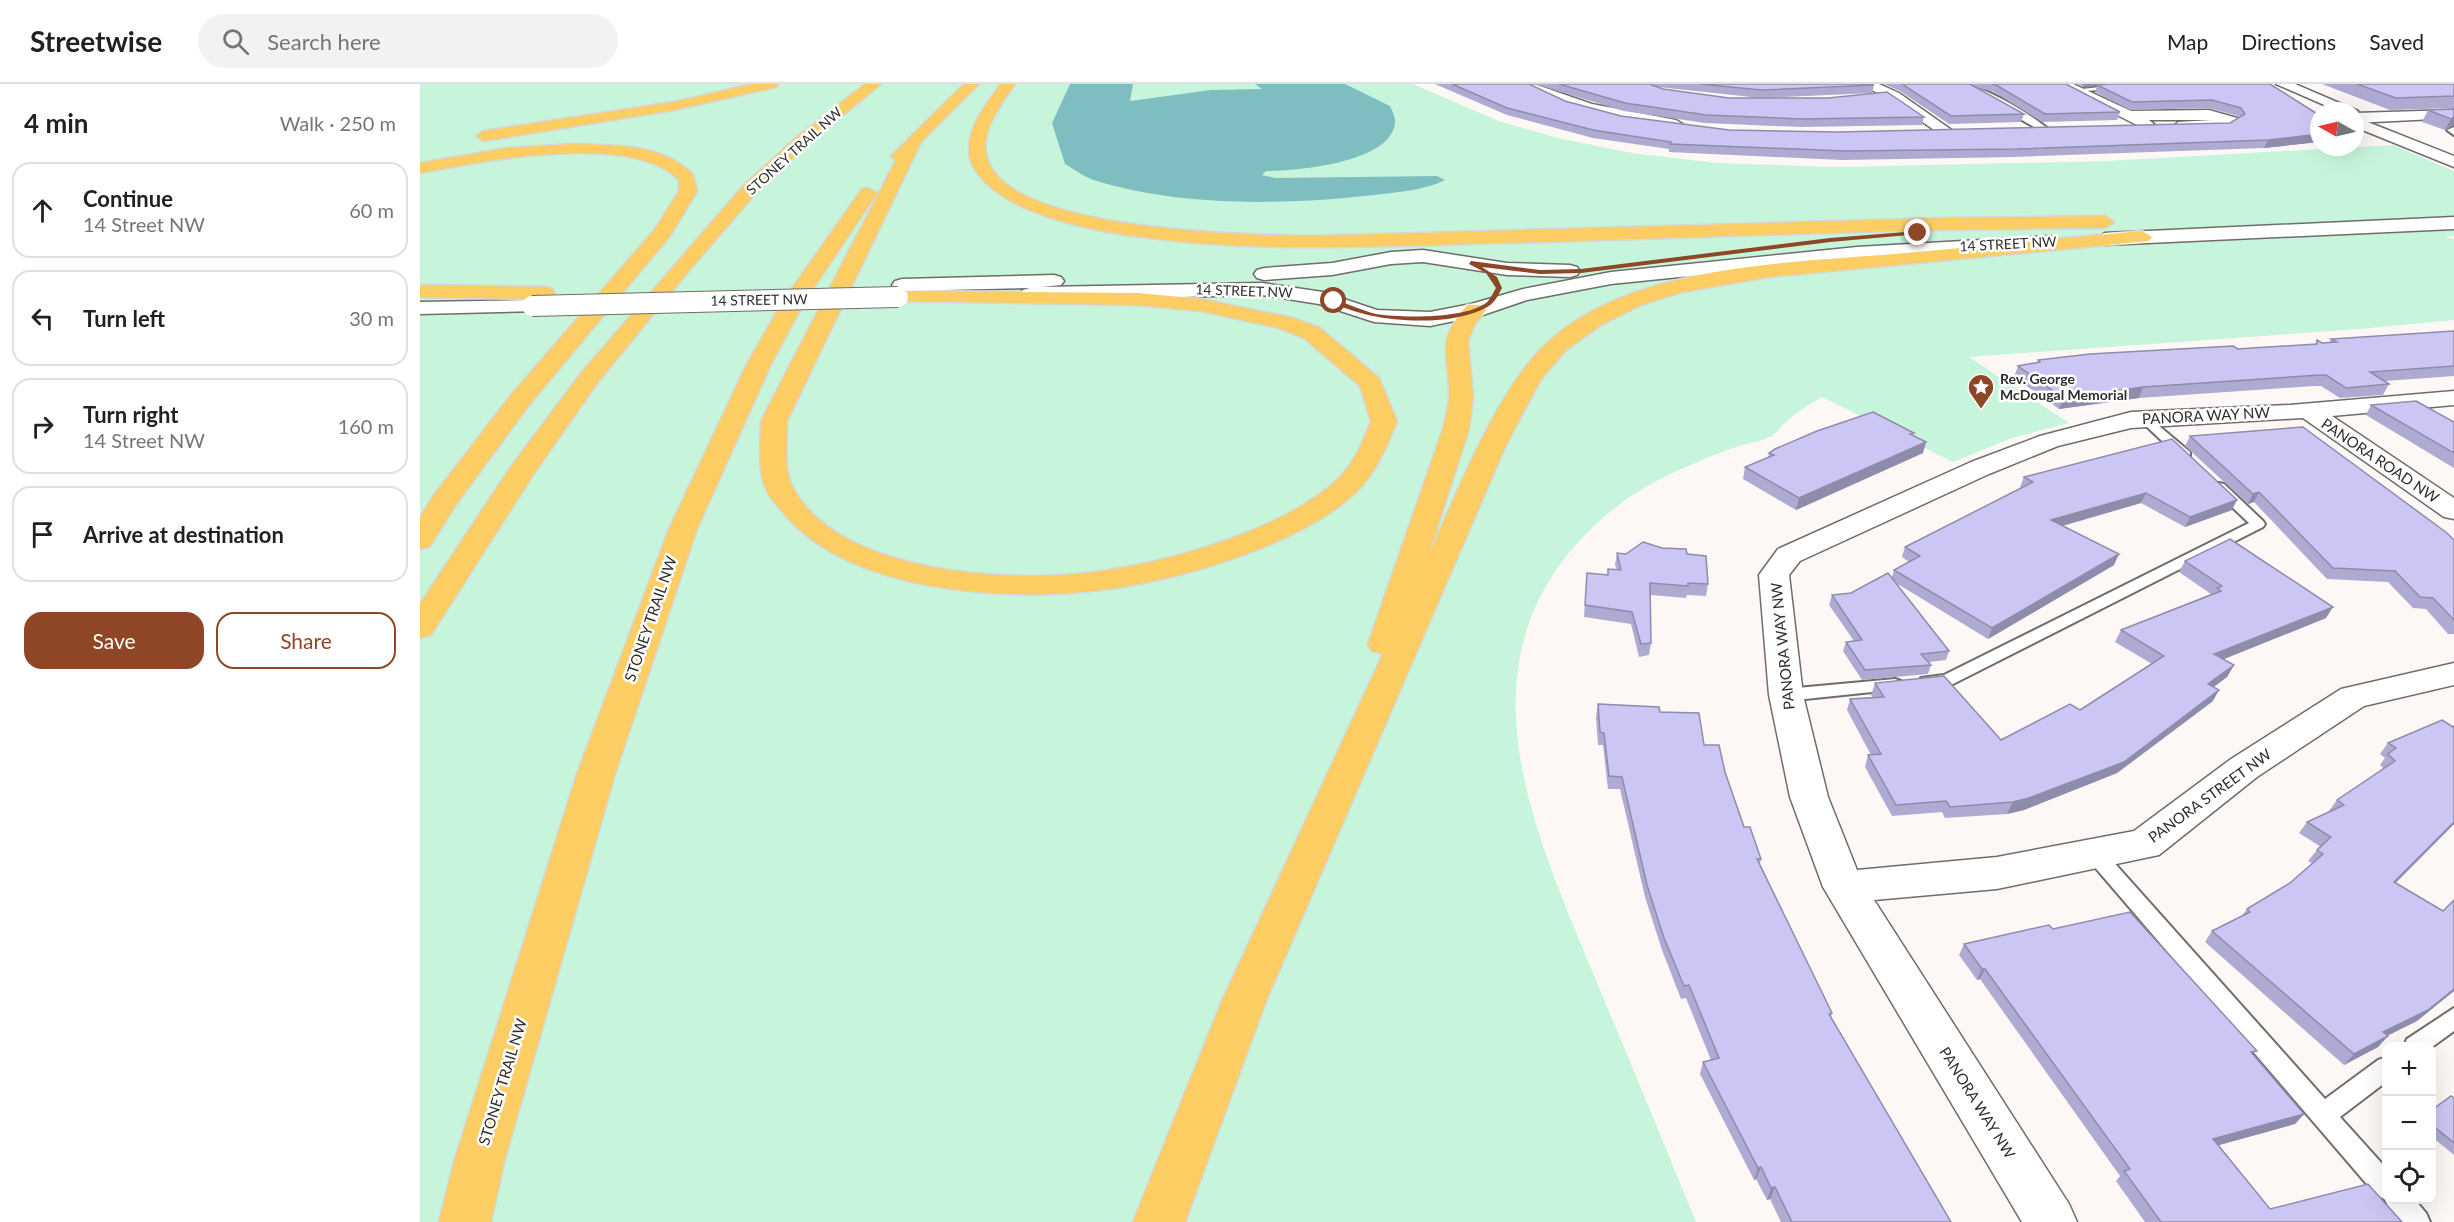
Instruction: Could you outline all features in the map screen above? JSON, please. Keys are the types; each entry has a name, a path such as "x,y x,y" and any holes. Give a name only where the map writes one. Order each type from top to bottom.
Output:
{"highway":[{"path":"420,154 771,84"},
{"name":"STONEY TRAIL NW","path":"420,628 520,474 590,377 680,269 750,189 803,140 874,84"},
{"name":"STONEY TRAIL NW","path":"465,1222 479,1162 596,774 683,529 759,364 794,301 871,189 914,140 972,84"},
{"path":"1008,84 980,129 976,152 982,169 999,186 1037,206 1075,219 1149,233 1227,239 1412,240 1688,233 1980,221 2107,222"},
{"path":"466,139 614,116"},
{"path":"900,291 1138,298 1242,312 1285,323 1312,333 1344,357 1371,382 1384,421 1367,462 1339,492 1251,541 1185,562 1105,580 1026,584 959,582 896,568 844,549 812,528 779,491 774,454 774,421 914,140"},
{"path":"420,168 512,154 614,151 662,160 675,167 687,179 688,191 663,232 579,328 506,418 444,501 420,540"},
{"path":"1159,1222 1244,1001 1326,816 1492,447 1525,387 1543,360 1579,330 1644,297 1713,280 1822,267 2142,237"},
{"path":"1326,816 1456,429 1462,395 1454,347 1458,333 1482,307"}],"street":[{"path":"1521,84 1589,108 1690,127"},
{"path":"2062,84 2147,125"},
{"path":"2276,86 2310,103"},
{"path":"2276,86 2324,102"},
{"path":"1869,91 1894,96 1951,131 1922,131"},
{"path":"2112,127 2227,124 2232,121 2209,114 2129,116"},
{"path":"2364,118 2454,114"},
{"path":"2364,120 2454,152"},
{"path":"2364,121 2454,162"},
{"path":"2011,129 2050,129"},
{"name":"14 STREET NW","path":"900,291 1269,274 1332,269 1408,256 1438,257 1540,272 1581,271 1873,236 2107,222 2454,207"},
{"name":"14 STREET NW","path":"420,308 538,299 900,291 1236,288 1300,293 1392,319 1430,319 1611,278 1710,266 1930,248 2454,223"},
{"path":"1471,263 1488,271 1499,288 1482,307"},
{"name":"14 STREET NW","path":"420,293 538,299"},
{"name":"PANORA WAY NW","path":"2051,1222 1844,887 1809,797 1786,694 1774,575 1789,555 1980,468 2049,441 2131,420 2307,410 2454,398"},
{"name":"PANORA ROAD NW","path":"2307,410 2454,511"},
{"name":"PANORA STREET NW","path":"1844,887 1997,873 2145,844 2244,768 2354,697 2454,674"}],"lane":[{"path":"1963,84 2050,129"},
{"path":"2077,90 2153,84"},
{"path":"1786,694 1947,680 2258,524 2146,419"},
{"path":"2094,853 2382,1182"},
{"path":"2422,1042 2454,1018"},
{"path":"2324,1115 2382,1071"},
{"path":"2401,1204 2417,1222"}],"green space":[{"path":"420,84 1413,84 1499,121 1558,138 1632,153 1717,163 1837,167 2107,161 2310,150 2310,156 2364,156 2364,147 2393,145 2454,171 2454,236 2445,237 2454,239 2454,320 2360,329 1969,357 2069,423 2012,438 1953,462 1822,397 1794,415 1770,437 1717,454 1679,470 1626,500 1594,526 1551,579 1526,634 1516,691 1519,750 1532,809 1551,869 1574,928 1696,1222 420,1222"}],"water":[{"path":"1070,84 1133,84 1130,101 1211,90 1262,89 1255,84 1345,84 1390,106 1395,123 1390,137 1360,156 1340,162 1298,169 1266,171 1262,175 1275,178 1437,176 1445,180 1428,187 1401,192 1306,201 1234,202 1163,196 1093,180 1065,164 1052,123"}],"building":[{"path":"1452,84 1529,84 1565,101 1621,116 1729,130 1838,132 2230,123 2245,114 2241,108 2212,100 2132,102 2097,85 2270,84 2310,109 2310,135 2268,140 2017,149 1844,151 1670,144 1671,142 1593,130 1507,108"},
{"path":"1559,84 1649,84 1663,89 1729,98 1828,98 1887,92 1924,117 1802,119 1706,115 1625,103"},
{"path":"1700,84 1871,84 1874,85 1762,90"},
{"path":"1902,84 1970,84 2024,114 1951,116"},
{"path":"1992,84 2066,84 2120,112 2045,114"},
{"path":"2357,84 2454,84 2454,96 2396,98"},
{"path":"2454,109 2454,117 2451,119 2428,110"},
{"path":"2454,331 2454,366 2370,372 2389,384 2346,388 2326,375 2320,375 2143,387 2063,398 2018,366 2040,362 2038,360 2090,354 2233,346 2238,349 2317,344 2317,340 2322,343 2337,342 2331,339"},
{"path":"2416,401 2454,422 2454,453 2371,405"},
{"path":"1873,412 1914,433 1910,434 1926,442 1799,498 1745,467 1774,455 1769,453 1775,449 1817,431"},
{"path":"2303,427 2454,540 2454,620 2433,598 2420,597 2395,571 2333,568 2259,492 2253,494 2190,436"},
{"path":"2172,439 2237,500 2190,517 2146,493 2051,520 2119,554 1992,628 1894,570 1920,556 1905,547 2033,482 2024,477"},
{"path":"2230,539 2333,607 2214,654 2234,665 2208,684 2219,690 2124,762 2013,802 1950,807 1946,801 1896,805 1868,755 1881,754 1850,699 1884,697 1875,683 1944,676 2001,740 2070,704 2080,710 2164,656 2121,630 2221,591 2217,588 2222,586 2185,561"},
{"path":"1643,542 1662,548 1686,549 1687,554 1706,556 1708,584 1688,583 1688,586 1650,583 1651,643 1641,644 1632,612 1585,605 1587,573 1608,575 1608,569 1621,570 1617,553 1626,554"},
{"path":"1888,573 1949,651 1921,654 1931,665 1865,670 1846,642 1862,640 1832,595 1851,593"},
{"path":"1598,704 1659,707 1660,712 1699,713 1704,745 1719,745 1725,772 1744,827 1750,827 1761,859 1757,859 1832,1013 1829,1014 1951,1222 1792,1222 1775,1187 1771,1188 1761,1167 1758,1168 1703,1062 1719,1058 1689,985 1684,986 1664,938 1647,885 1622,777 1609,776 1604,733 1600,732"},
{"path":"2442,720 2454,726 2454,822 2394,882 2443,911 2454,900 2454,989 2428,1010 2383,1032 2388,1036 2354,1054 2212,931 2250,912 2247,909 2290,883 2323,854 2317,850 2331,837 2307,822 2344,805 2337,800 2395,761 2388,754 2396,748 2388,743"},
{"path":"2130,912 2257,1051 2251,1052 2304,1114 2213,1139 2270,1209 2368,1184 2382,1200 2382,1204 2386,1204 2402,1222 2161,1222 2124,1171 2130,1169 1985,969 1982,969 1964,944 2049,925 2053,929"},
{"path":"2451,1096 2454,1098 2454,1143 2436,1128 2436,1107"}],"place":[{"name":"Rev. George McDougal Memorial","path":"1981,410"}],"route":[{"path":"1334,301 1374,316 1392,319 1449,317 1488,304 1499,288 1488,271 1471,263 1540,272 1581,271 1830,240 1918,233"}]}
